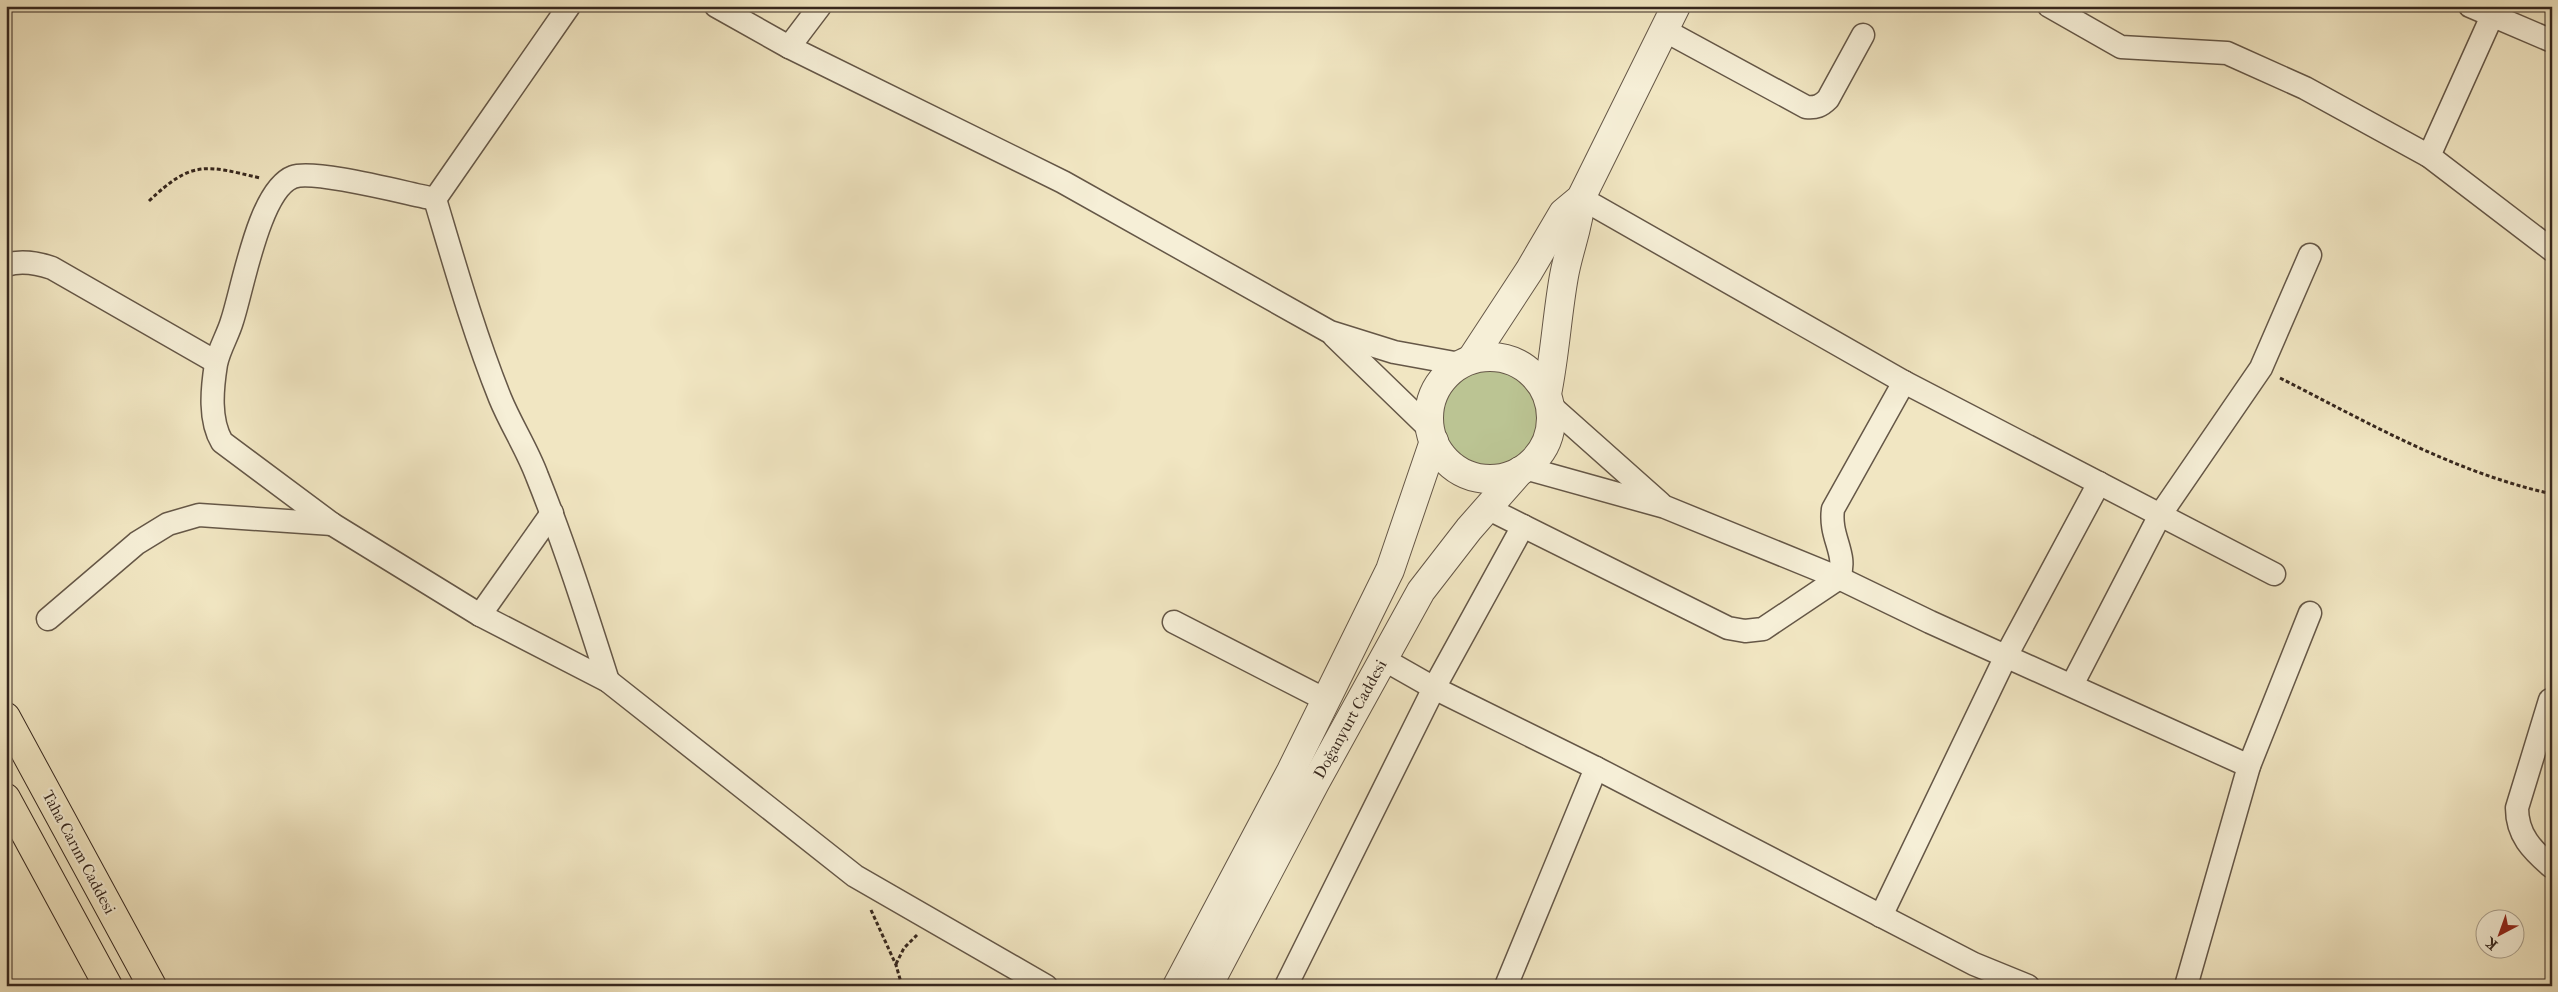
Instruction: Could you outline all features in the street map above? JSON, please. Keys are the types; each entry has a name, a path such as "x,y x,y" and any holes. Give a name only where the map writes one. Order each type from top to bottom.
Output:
{"main road":[{"name":"Taha Carım Caddesi","path":"6,717 152,986"},
{"path":"6,798 108,986"}],"street":[{"path":"436,199 569,6"},
{"path":"716,6 789,47 1064,182 1330,332 1394,352 1466,361 1498,356 1516,362 1532,373 1549,400 1665,507"},
{"path":"789,47 820,6"},
{"path":"1330,332 1432,435 1448,462 1470,476 1496,479 1523,470 1540,455 1546,444 1552,419 1549,400 1564,275 1579,222 1581,198 1676,6"},
{"path":"2049,6 2121,47 2227,53 2305,88 2429,156 2552,250"},
{"path":"2470,6 2552,41"},
{"path":"2429,156 2492,16"},
{"path":"1664,30 1806,107 1813,108 1828,99 1863,35"},
{"path":"436,199 316,175 298,176 283,183 275,191 249,254 232,320 216,362 213,421 222,442 332,524 480,615 608,681 855,876 1046,986"},
{"path":"1432,435 1429,416 1434,391 1441,380 1466,361 1529,271 1563,213 1581,198"},
{"path":"1581,198 1904,382 2274,574"},
{"path":"436,199 472,320 500,399 537,474 552,513 573,570 608,681"},
{"path":"2072,685 2160,516 2261,368 2310,254"},
{"path":"6,265 15,262 34,263 52,268 216,362"},
{"path":"1487,508 1728,628 1745,631 1762,629 1839,578 1842,564 1832,527 1834,510 1904,382"},
{"name":"Doğanyurt Caddesi","path":"1177,986 1326,700 1390,570 1432,435"},
{"path":"1523,470 1665,507 1839,578 1930,622 2249,766"},
{"name":"Doğanyurt Caddesi","path":"1208,986 1422,590 1487,508 1523,470"},
{"path":"1881,916 2006,656 2099,483"},
{"path":"480,615 552,513"},
{"path":"48,619 137,543 168,524 199,515 332,524"},
{"path":"1286,986 1434,688 1523,526"},
{"path":"2186,986 2249,766 2310,613"},
{"path":"1174,622 1326,700"},
{"path":"1383,660 1434,688 1596,768 1732,841 1974,964 2028,986"},
{"path":"2550,700 2517,808 2517,818 2528,845 2552,868"},
{"path":"1506,986 1596,768"}],"path":[{"path":"149,201 166,185 186,172 202,168 218,168 283,183"},
{"path":"2261,368 2410,445 2450,463 2492,478 2552,494"},
{"path":"855,876 896,965 902,986"},
{"path":"896,965 904,948 919,933 938,924"}],"green space":[{"path":"1490,366 1510,370 1526,381 1537,397 1541,417 1537,437 1526,453 1510,464 1490,468 1470,464 1454,453 1443,437 1439,417 1443,397 1454,381 1470,370"}]}
